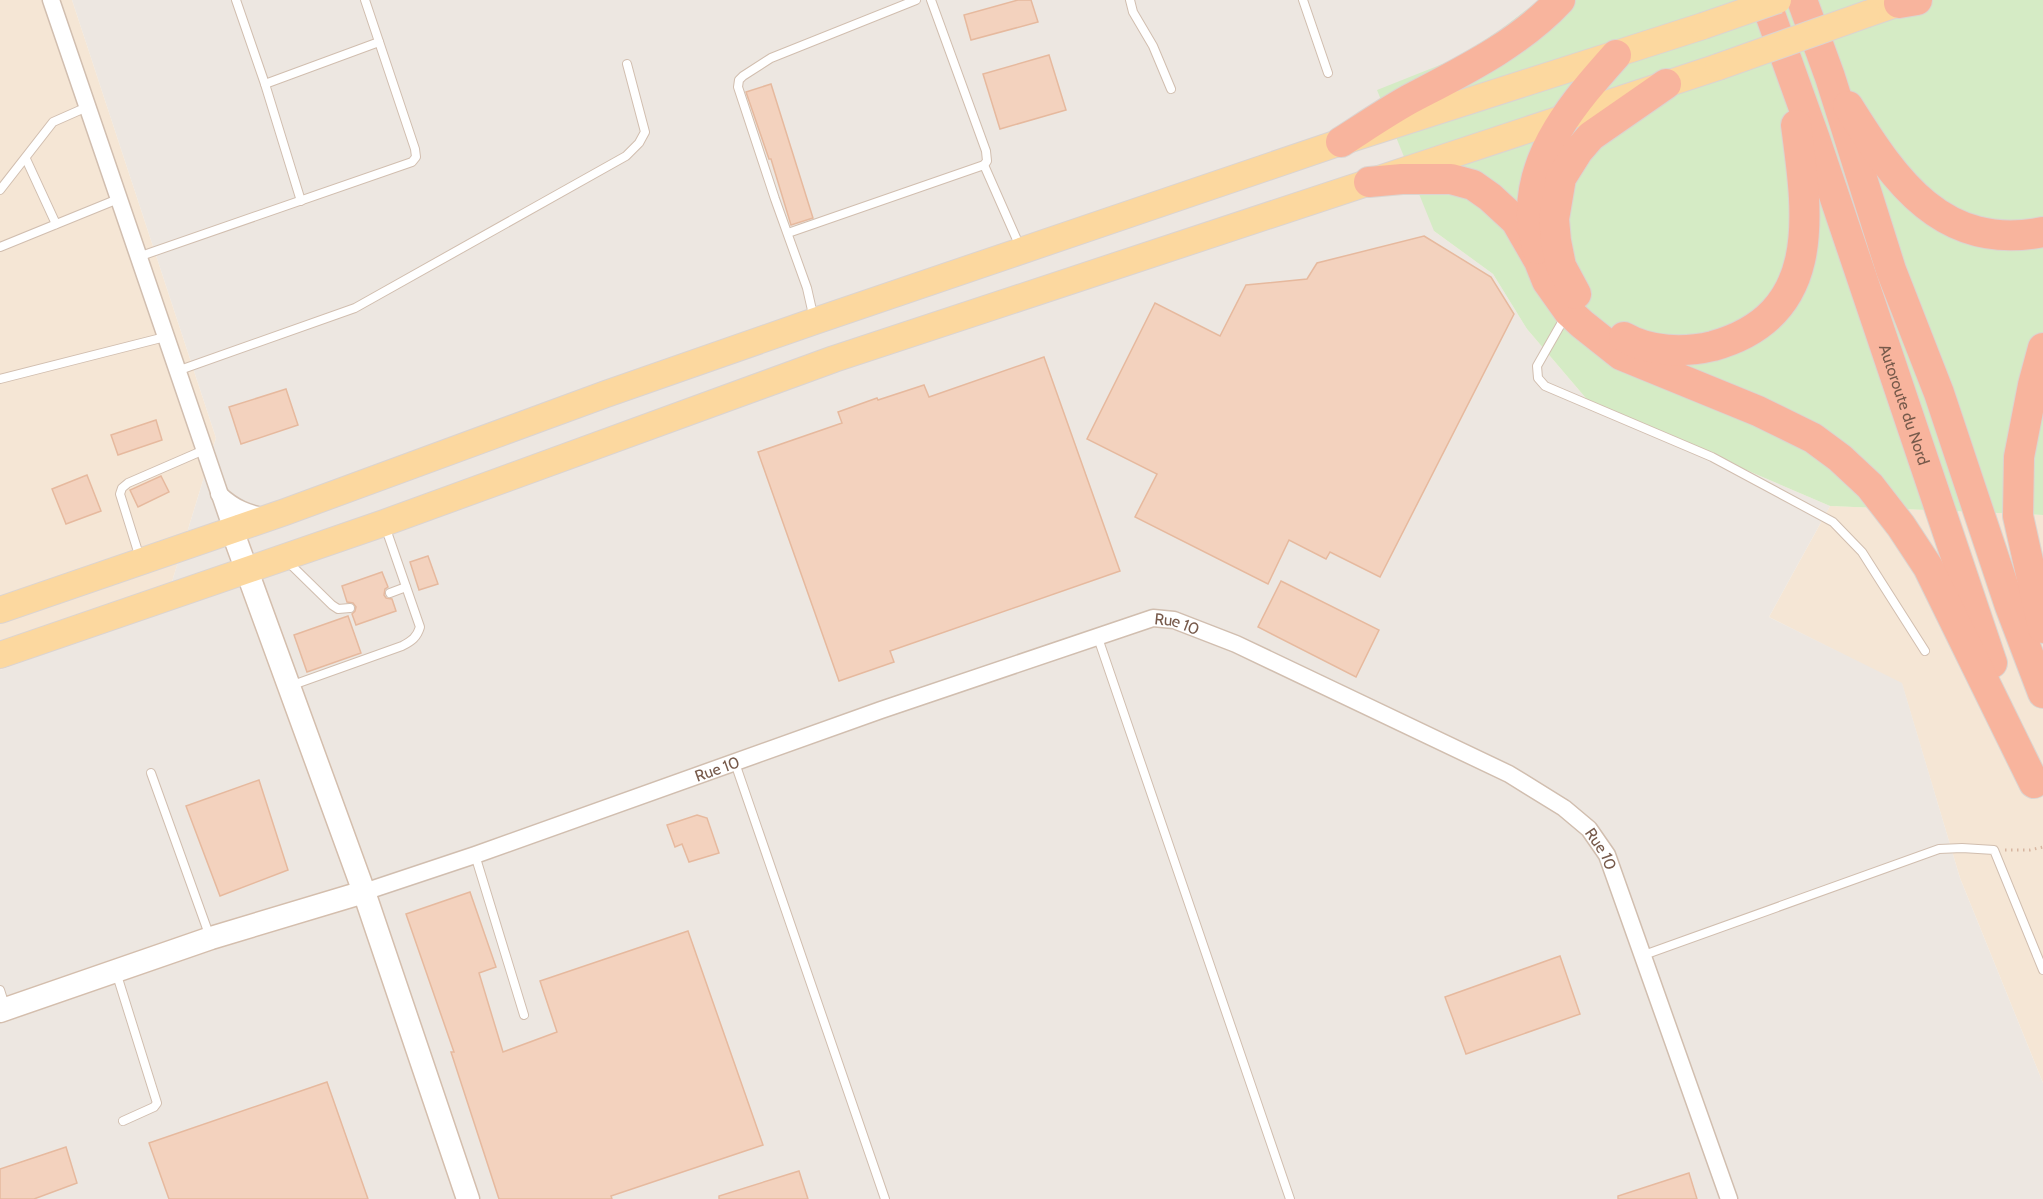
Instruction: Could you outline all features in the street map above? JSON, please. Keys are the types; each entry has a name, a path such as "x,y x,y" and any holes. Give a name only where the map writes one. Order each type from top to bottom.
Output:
{"highway":[{"path":"1341,142 1406,101 1491,54 1544,18 1560,0"},
{"name":"Autoroute du Nord","path":"1765,0 1815,139 1861,280 2039,795"},
{"name":"Autoroute du Nord","path":"1803,0 1830,77 1844,128 1891,270 1939,393 2010,606 2043,693"},
{"path":"1539,261 1532,218 1538,171 1548,147 1567,115 1616,55"},
{"path":"1666,84 1599,129 1578,151 1561,178 1554,219 1561,266 1576,295 1590,314 1634,343 1684,351 1725,342 1744,334 1764,320 1791,287 1799,267 1804,241 1805,203 1795,114 1785,60"},
{"path":"1830,77 1861,127 1892,169 1919,200 1934,212 1958,226 1977,233 2025,236 2043,232"},
{"path":"1369,182 1402,179 1452,179 1473,185 1516,221 1539,261 1547,281 1569,312 1621,355 1758,411 1813,438 1840,458 1870,486 1901,526 1928,567 2039,795"},
{"path":"2043,348 2033,385 2019,457 2018,516 2043,628"}],"main road":[{"path":"0,610 269,517 606,394 815,321 1341,142 1616,55 1778,0"},
{"path":"0,655 384,523 834,359 1718,67 1908,1"}],"street":[{"path":"51,0 218,493 364,892 468,1199"},
{"path":"218,493 236,508 252,515 269,517"},
{"name":"Rue 10","path":"364,892 475,855 1097,635 1153,618 1174,620 1247,649 1509,774 1564,808 1589,830 1607,855 1729,1199"},
{"path":"2,1004 116,971 211,938 364,892"}],"lane":[{"path":"236,0 301,201"},
{"path":"138,256 412,162 416,157 365,0"},
{"path":"815,321 807,288 738,87 739,80 771,58 916,0"},
{"path":"788,233 984,165 987,161 986,151 931,0"},
{"path":"1130,0 1133,12 1152,46 1171,90"},
{"path":"1303,0 1328,73"},
{"path":"265,84 379,42"},
{"path":"177,370 355,308 626,156 639,143 645,132 627,64"},
{"path":"0,190 53,122 87,107"},
{"path":"26,159 57,224"},
{"path":"984,165 1022,250"},
{"path":"0,247 118,199"},
{"path":"1569,312 1537,366 1538,378 1545,386 1712,456 1833,522 1862,552 1925,651"},
{"path":"0,379 165,338"},
{"path":"141,561 120,494 122,488 128,483 204,450"},
{"path":"288,687 411,642 418,635 420,627 384,523"},
{"path":"284,558 332,606 338,609 350,608"},
{"path":"390,593 406,587"},
{"path":"1097,635 1290,1199"},
{"path":"735,763 885,1199"},
{"path":"151,773 211,938"},
{"path":"1644,955 1939,849 1962,848 1994,850 2043,970"},
{"path":"475,855 524,1015"},
{"path":"116,971 158,1103 154,1107 123,1120"}],"path":[{"path":"1994,850 2043,848"}],"shaded area":[{"path":"0,0 72,0 216,438 163,611 0,670"},
{"path":"72,0 1539,0 1500,30 1455,59 1434,231 1493,274 1527,329 1590,403 1830,506 1769,617 1902,683 1960,878 2043,1083 2043,1199 0,1199 0,670 163,611 216,438"},
{"path":"1830,506 2043,515 2043,1083 1960,878 1902,684 1769,617"}],"green space":[{"path":"1539,0 2043,0 2043,515 1830,506 1590,403 1527,329 1493,274 1434,231 1377,90 1455,59 1500,30"}],"building":[{"path":"1018,0 1031,0 1038,22 971,40 964,15"},
{"path":"1049,55 1066,110 1000,129 983,74"},
{"path":"771,84 813,218 791,225 771,159 769,159 746,92"},
{"path":"1424,236 1491,277 1514,314 1380,577 1330,552 1326,559 1289,540 1268,584 1135,517 1157,474 1087,439 1155,303 1220,336 1246,285 1307,279 1317,263"},
{"path":"1044,357 1120,571 890,651 894,662 839,681 758,452 842,423 838,412 877,398 878,400 924,385 929,397"},
{"path":"286,389 298,425 241,444 229,407"},
{"path":"156,420 162,440 118,455 111,435"},
{"path":"87,475 101,511 66,524 52,489"},
{"path":"161,476 169,492 138,507 130,490"},
{"path":"428,556 438,584 419,590 410,562"},
{"path":"382,572 388,587 384,595 392,599 396,611 356,625 352,614 356,607 353,603 347,602 342,586"},
{"path":"1281,581 1379,630 1356,677 1258,627"},
{"path":"348,616 361,653 307,672 294,635"},
{"path":"259,780 288,870 220,896 186,806"},
{"path":"697,815 707,818 719,853 689,862 682,844 675,847 667,825"},
{"path":"470,892 496,967 479,973 503,1052 557,1032 540,981 688,931 763,1145 611,1196 612,1199 499,1199 451,1052 454,1052 406,914"},
{"path":"1560,956 1580,1014 1466,1054 1445,997"},
{"path":"327,1082 368,1199 169,1199 149,1143"},
{"path":"66,1147 77,1183 34,1199 0,1199 0,1169"},
{"path":"799,1171 808,1199 719,1199 719,1196"},
{"path":"1689,1173 1697,1199 1618,1199 1618,1196"}]}
